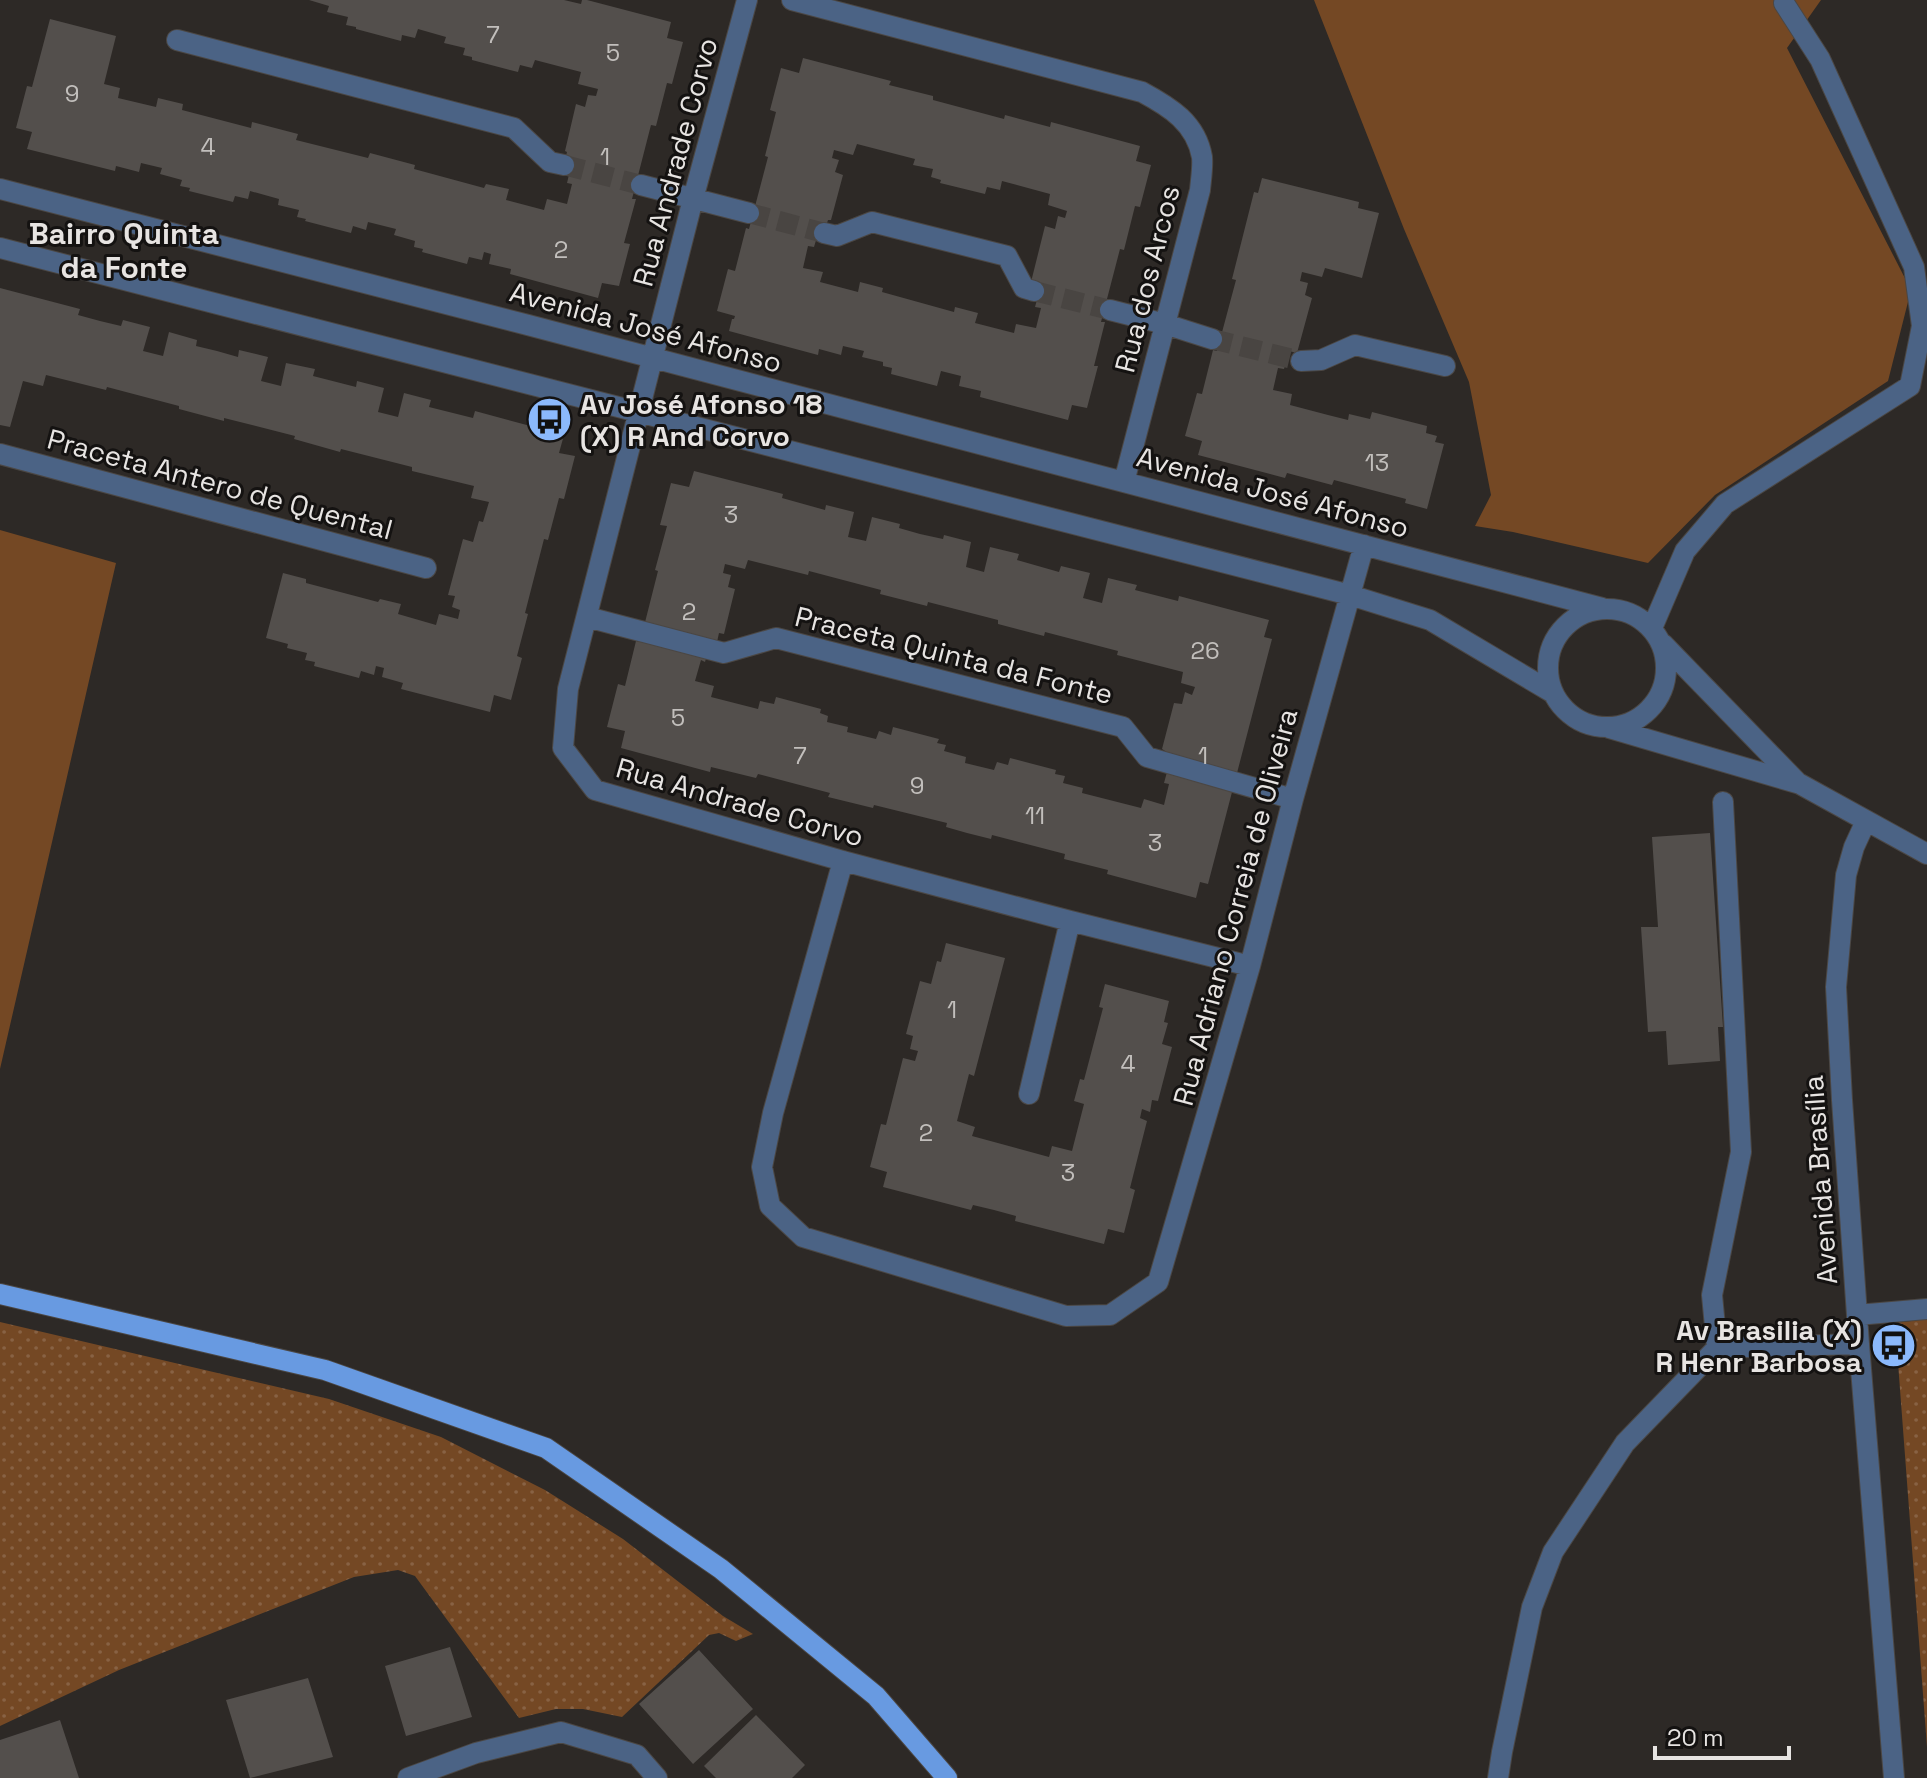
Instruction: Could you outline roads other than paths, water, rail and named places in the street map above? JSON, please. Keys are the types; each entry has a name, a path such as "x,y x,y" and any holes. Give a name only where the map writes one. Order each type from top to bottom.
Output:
{"main road":[{"path":"0,1294 325,1370 546,1448 721,1569 864,1686 947,1778"}],"street":[{"name":"Rua Andrade Corvo","path":"747,0 568,689 563,748 595,790 843,861 1250,966"},
{"name":"Rua dos Arcos","path":"792,0 1142,92 1168,106 1187,122 1202,159 1200,190 1124,482"},
{"path":"1609,727 1628,724 1645,714 1658,699 1665,681 1667,662 1657,635 1685,551 1725,504 1910,386 1922,326 1914,267 1820,59 1784,3"},
{"path":"177,40 514,128 550,162 564,165"},
{"path":"641,185 749,213"},
{"name":"Avenida José Afonso","path":"0,189 1602,608"},
{"path":"824,233 837,236 872,222 1007,256 1024,288 1034,291"},
{"path":"0,248 1350,595 1430,620 1553,693"},
{"path":"1110,310 1212,339"},
{"path":"1301,361 1321,360 1355,345 1445,366"},
{"name":"Praceta Antero de Quental","path":"0,454 426,568"},
{"name":"Rua Adriano Correia de Oliveira","path":"843,861 773,1113 762,1167 770,1206 803,1237 1066,1316 1110,1315 1158,1282 1250,966 1364,545"},
{"path":"1800,784 1638,617 1621,610 1602,608 1584,613 1568,623 1556,638 1549,656 1548,675 1553,693 1562,707 1575,718 1800,784 1927,854"},
{"name":"Praceta Quinta da Fonte","path":"587,617 724,653 776,638 1123,727 1147,757 1293,799"},
{"path":"1717,1348 1712,1295 1741,1152 1723,802"},
{"name":"Avenida Brasília","path":"1866,821 1846,875 1836,987 1859,1344 1894,1778"},
{"path":"1029,1094 1070,921"},
{"path":"1857,1315 1927,1309"},
{"path":"1498,1778 1532,1607 1553,1552 1625,1443 1717,1348 1859,1344"},
{"path":"408,1778 476,1753 561,1732 637,1755 657,1778"}],"tunnel":[{"path":"564,165 641,185"},
{"path":"749,213 824,233"},
{"path":"1034,291 1110,310"},
{"path":"1212,339 1301,361"}],"place":[{"name":"Av José Afonso 18 (X) R And Corvo","path":"549,420"},
{"name":"Av Brasilia (X) R Henr Barbosa","path":"1893,1346"}],"district":[{"name":"Bairro Quinta da Fonte","path":"124,250"}]}
